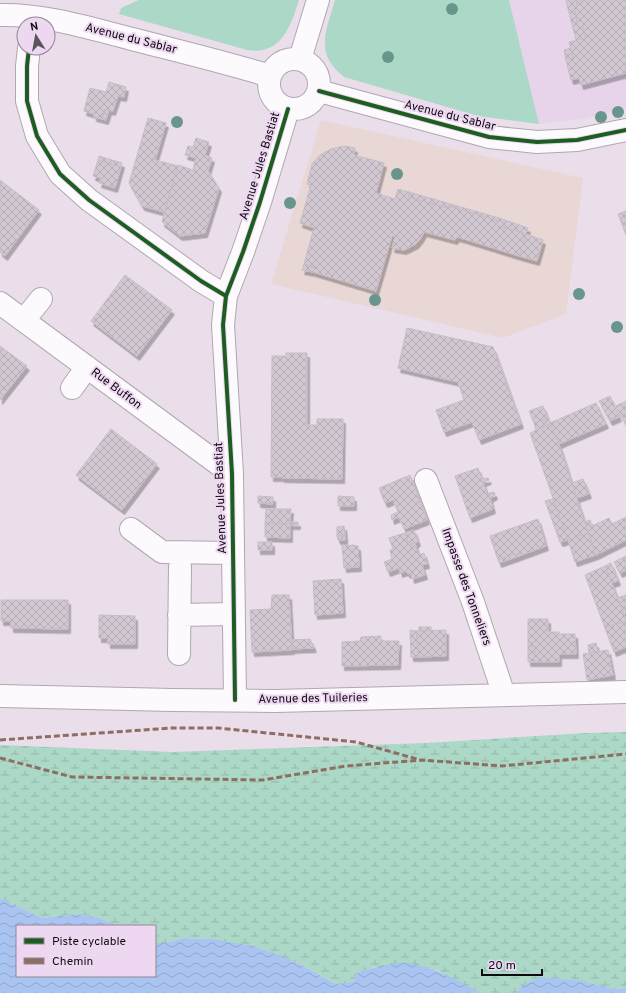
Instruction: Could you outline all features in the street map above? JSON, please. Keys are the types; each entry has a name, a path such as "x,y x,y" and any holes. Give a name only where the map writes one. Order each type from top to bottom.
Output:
{"street":[{"path":"300,60 318,0"},
{"name":"Avenue du Sablar","path":"0,15 16,18"},
{"name":"Avenue du Sablar","path":"56,24 97,30 270,76"},
{"path":"28,56 27,101 37,136 60,174 89,200 196,277 226,296"},
{"path":"293,59 300,60 307,62 317,73 320,80 319,91 316,99 310,104 295,110 288,109 276,102 272,96 269,90 270,76 279,64 293,59"},
{"name":"Avenue du Sablar","path":"319,91 489,137 537,142 577,140 626,130"},
{"name":"Avenue Jules Bastiat","path":"234,700 232,474 223,325 226,296 243,252 288,109"},
{"path":"24,320 41,299"},
{"name":"Rue Buffon","path":"0,303 232,474"},
{"path":"72,388 87,367"},
{"name":"Impasse des Tonneliers","path":"426,480 473,602 504,695"},
{"path":"131,529 162,552 233,553"},
{"path":"179,654 180,567"},
{"path":"179,615 234,614"},
{"name":"Avenue des Tuileries","path":"0,696 234,700 626,692"}],"shaded area":[{"path":"509,0 626,0 626,108 583,119 539,124"},
{"path":"321,120 583,178 566,314 503,338 271,284"}],"green space":[{"path":"139,0 299,0 292,20 283,37 276,44 259,51 247,50 119,14 121,8"},
{"path":"335,0 509,0 539,124 478,116 344,77 335,68 326,51 326,32"},
{"path":"626,732 626,988 614,989 582,981 519,988 517,993 480,993 437,970 405,963 375,967 357,973 353,982 336,984 290,959 212,939 183,938 166,943 156,943 156,925 116,925 99,918 78,914 42,918 0,898 0,745 173,752 426,743 585,733"}],"water":[{"path":"0,898 42,918 78,914 99,918 116,925 16,925 16,977 156,977 156,943 166,943 183,938 212,939 252,946 290,959 336,984 353,982 357,973 368,969 388,964 406,963 435,970 480,993 0,993"},
{"path":"539,977 582,981 614,989 626,988 626,993 517,993 519,988"}],"building":[{"path":"576,0 578,6 574,7 577,22 582,21 586,38 576,40 566,1"},
{"path":"576,0 626,0 626,73 581,85 579,78 571,80 566,60 573,58 569,42 586,38 582,21 577,22 574,7 578,6"},
{"path":"571,48 573,58 566,60 564,50"},
{"path":"109,82 126,87 124,97 118,96 113,111 105,109 102,119 94,117 94,114 84,111 90,88 106,92"},
{"path":"105,109 109,110 106,120 102,119"},
{"path":"148,118 166,123 155,160 178,166 164,212 142,206 129,183"},
{"path":"196,138 209,142 205,155 212,158 208,171 219,188 205,233 180,236 162,222 178,165 193,170 196,158 185,155 188,146 193,147"},
{"path":"344,146 355,148 354,155 384,163 376,193 395,199 398,189 409,192 408,197 447,208 448,206 497,220 496,225 526,234 519,256 457,237 455,240 424,232 416,244 404,250 392,248 395,237 392,236 376,291 313,272 315,268 304,264 314,228 300,223 311,185 307,184 312,164 320,155 331,149"},
{"path":"99,156 122,163 121,167 98,160"},
{"path":"98,160 121,167 115,188 99,183 101,178 93,176"},
{"path":"0,180 39,210 5,256 0,252"},
{"path":"409,192 528,228 526,234 496,225 497,220 448,206 447,208 408,197"},
{"path":"626,211 626,235 618,214"},
{"path":"526,234 543,240 537,261 519,256"},
{"path":"304,264 315,268 313,272 302,270"},
{"path":"125,275 172,310 137,356 91,321"},
{"path":"407,328 493,347 521,424 479,440 472,422 447,431 439,409 464,400 458,382 398,368"},
{"path":"0,346 27,366 0,400"},
{"path":"286,353 307,353 307,425 317,425 317,419 343,419 342,479 271,477 272,356 286,356"},
{"path":"610,396 619,417 610,421 599,401"},
{"path":"626,401 626,425 616,406"},
{"path":"596,403 606,424 559,444 550,423"},
{"path":"543,406 548,419 534,423 529,411"},
{"path":"439,409 447,431 444,432 436,410"},
{"path":"548,419 550,424 536,430 534,423"},
{"path":"550,424 559,444 588,533 568,540 530,433"},
{"path":"111,429 157,464 122,510 76,475"},
{"path":"478,468 482,479 488,478 489,480 483,482 487,494 494,492 495,495 490,498 493,509 470,518 455,476"},
{"path":"410,475 427,520 404,529 399,517 392,520 391,515 398,512 393,500 385,503 379,488"},
{"path":"583,479 589,494 577,498 572,483"},
{"path":"258,496 273,497 273,504 258,503"},
{"path":"338,496 354,497 354,506 338,506"},
{"path":"553,499 568,540 560,542 545,501"},
{"path":"266,509 291,509 290,522 298,522 298,524 265,523"},
{"path":"626,517 626,540 596,555 585,522 590,520 592,526 609,518 612,524"},
{"path":"538,519 546,546 516,557 515,554 498,560 490,536"},
{"path":"265,523 298,525 290,525 290,538 265,537"},
{"path":"344,526 345,536 337,536 337,527"},
{"path":"414,530 418,542 409,545 405,533"},
{"path":"405,533 409,545 415,543 418,555 424,553 427,564 422,565 425,575 412,579 411,573 408,574 406,571 400,573 399,568 388,572 384,562 392,559 390,550 393,549 389,538"},
{"path":"588,533 596,555 575,562 568,540"},
{"path":"337,536 345,536 345,540 338,540"},
{"path":"258,542 272,542 272,550 258,550"},
{"path":"342,546 358,546 359,567 344,568"},
{"path":"515,554 516,557 499,563 498,560"},
{"path":"626,556 626,570 620,573 614,562"},
{"path":"611,563 618,581 612,583 605,566"},
{"path":"605,566 626,621 605,628 585,575"},
{"path":"341,579 343,613 315,615 313,581"},
{"path":"272,595 289,595 292,650 252,652 250,610 271,609"},
{"path":"626,595 626,613 624,614 617,598"},
{"path":"1,600 68,600 68,629 11,628 11,621 1,621"},
{"path":"99,615 135,616 135,644 108,644 108,638 99,638"},
{"path":"528,619 548,619 548,632 575,634 576,654 559,654 559,662 534,662 535,646 528,646"},
{"path":"626,621 626,647 614,652 605,628"},
{"path":"419,627 431,627 431,630 419,631"},
{"path":"410,630 416,631 419,657 411,657"},
{"path":"446,630 446,656 419,657 416,631"},
{"path":"381,636 381,641 399,641 398,665 342,666 342,642 360,641 361,637"},
{"path":"310,639 314,648 292,649 291,640"},
{"path":"596,643 598,651 589,653 588,645"},
{"path":"528,646 535,646 534,662 528,662"},
{"path":"608,650 613,675 587,680 583,654"}],"marked path":[{"path":"0,740 172,728 218,728 356,742 417,759"},
{"path":"0,758 72,777 263,780 346,766 422,760 502,766 626,754"}],"cycle path":[{"path":"28,56 27,101 37,136 60,174 89,200 201,281 226,296"},
{"path":"319,91 489,137 537,142 577,140 626,130"},
{"path":"235,700 232,474 223,325 226,296 260,202 288,109"}]}
